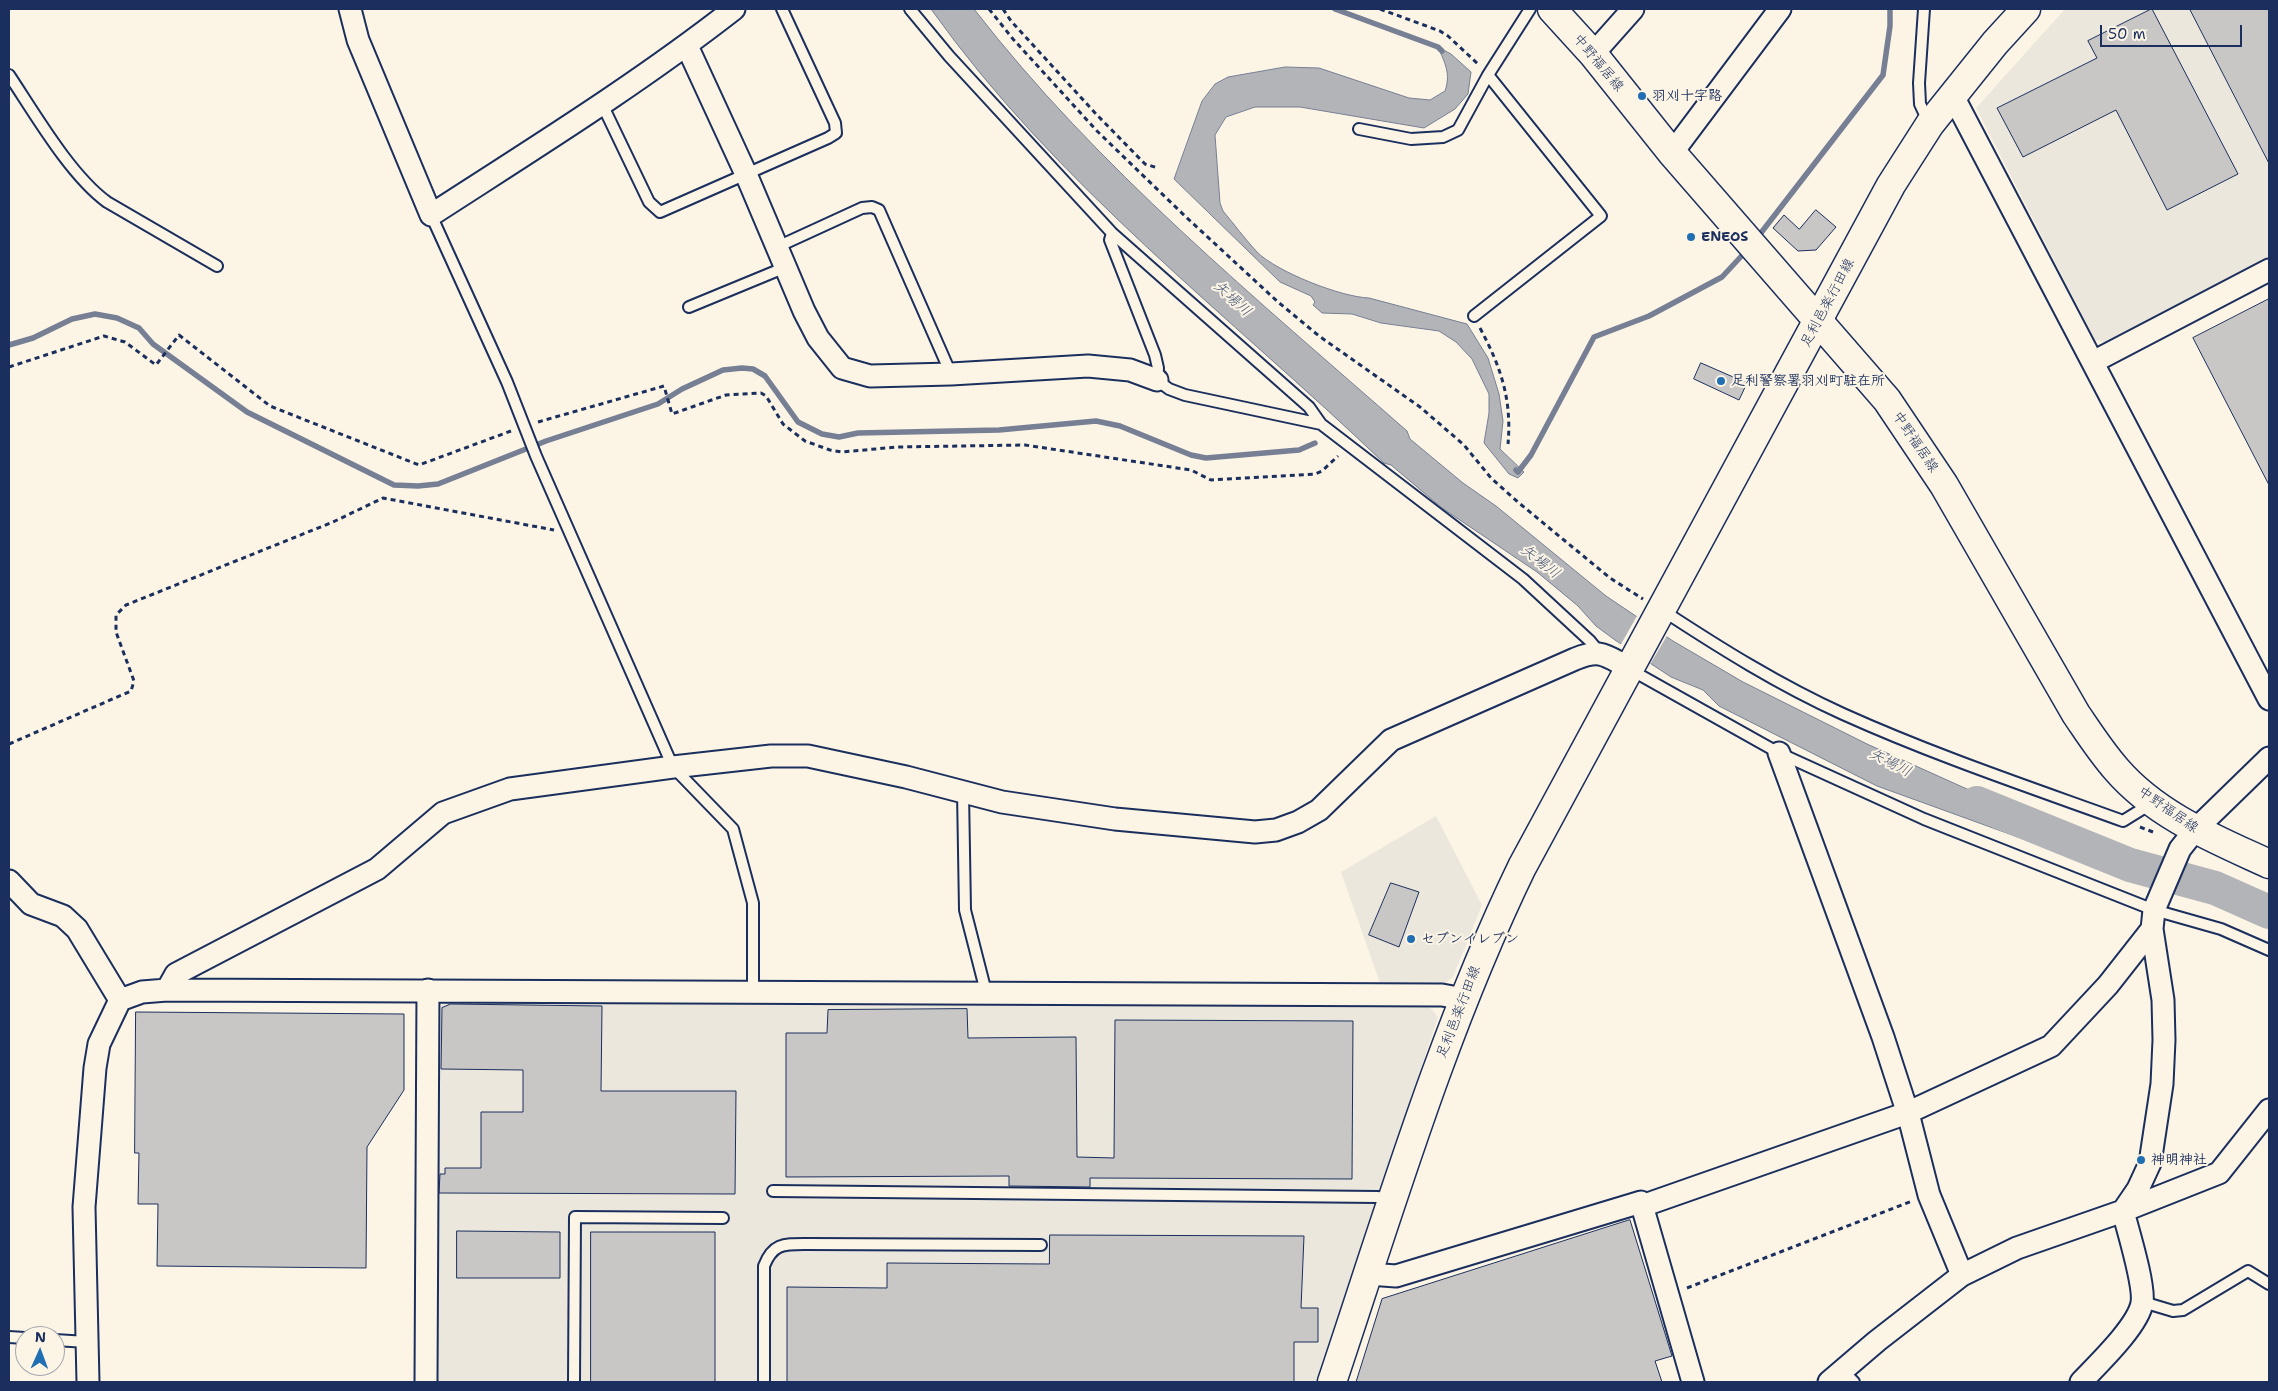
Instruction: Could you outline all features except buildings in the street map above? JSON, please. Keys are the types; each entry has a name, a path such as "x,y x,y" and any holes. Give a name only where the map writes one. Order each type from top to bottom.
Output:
{"main road":[{"name":"中野福居線","path":"1552,9 1593,54 1672,153 1819,320 1886,400 1916,441 1944,485 2097,746 2117,771 2152,802 2187,840 2269,864"},
{"name":"足利邑楽行田線","path":"1332,1382 1419,1122 1464,999 1484,949 1522,867 1631,665 1654,608 1819,320 1892,185 1930,124 1995,43 2026,9"}],"street":[{"path":"350,9 358,40 431,216 687,46 734,9"},
{"path":"1593,54 1633,9"},
{"path":"1672,153 1780,9"},
{"path":"687,46 692,52 746,174 804,311 818,338 842,368 870,376 951,374 1088,366 1130,370 1157,380"},
{"path":"1953,96 2269,699"},
{"path":"2093,362 2269,270"},
{"path":"167,990 176,974 377,869 443,813 510,790 673,767 771,756 808,756 906,777 1002,802 1124,820 1255,832 1276,830 1298,822 1319,810 1391,740 1589,653 1599,652 1631,665"},
{"path":"1779,753 1883,1037 1907,1113 1929,1195 1962,1275"},
{"path":"1642,1206 1907,1113 2051,1046 2108,985 2155,912 2187,840 2269,758"},
{"path":"13,892 31,904 63,916 77,929 120,1000"},
{"path":"2081,1382 2135,1321 2143,1302 2138,1271 2123,1212 2138,1188 2150,1163 2162,1084 2163,1000 2155,912"},
{"path":"88,1382 84,1207 95,1068 99,1044 120,1000 142,992 167,990 428,990 986,992 1442,995 1464,999"},
{"path":"426,1382 428,990"},
{"path":"1842,1378 1884,1335 1962,1275 2017,1248 2123,1212 2219,1173 2269,1110"},
{"path":"1368,1274 1384,1277 1396,1276 1641,1202 1693,1382"}],"lane":[{"path":"602,104 649,202 660,212 828,138 836,133 835,123 782,9"},
{"path":"910,9 949,56 1112,233 1309,407 1321,424 1523,579 1590,641 1599,652"},
{"path":"1359,129 1411,139 1444,137 1458,130 1488,75 1530,9"},
{"path":"1924,9 1919,83 1920,104 1930,124"},
{"path":"1474,316 1601,216 1488,75"},
{"path":"9,76 48,134 94,193 217,266"},
{"path":"777,247 862,208 872,207 879,210 951,374"},
{"path":"431,216 530,428 536,456 576,542 673,767 733,829 752,903 753,992"},
{"path":"1112,233 1110,240 1155,354 1158,368 1157,380 1169,389 1185,395 1321,424"},
{"path":"689,307 786,267"},
{"path":"1654,608 1726,652 1842,713 1930,750 2123,821 2152,802"},
{"path":"1631,665 1779,753 1924,820 2155,912 2221,929 2269,950"},
{"path":"963,792 965,910 986,992"},
{"path":"773,1191 1378,1197 1393,1202"},
{"path":"574,1382 575,1217 723,1218"},
{"path":"764,1382 764,1266 769,1253 777,1246 807,1244 1040,1245"},
{"path":"2143,1302 2173,1311 2183,1310 2248,1272 2269,1284"},
{"path":"65,1341 87,1342"}],"path":[{"path":"989,9 1013,39 1097,131 1278,302 1319,336 1420,407 1464,445 1491,478 1519,503 1610,578 1654,608"},
{"path":"1003,9 1011,21 1097,116 1145,164 1158,168"},
{"path":"1380,9 1440,31 1456,43 1488,75"},
{"path":"1474,316 1493,352 1503,380 1509,405 1508,444"},
{"path":"9,367 104,336 125,342 156,365 179,335 270,406 418,465 515,430"},
{"path":"530,428 664,386 672,414 726,394 761,393 766,396 783,424 805,441 830,450 842,452 897,447 1025,445 1191,470 1210,480 1315,474 1322,471 1350,445"},
{"path":"9,744 131,691 134,681 116,632 116,615 126,605 334,522 383,498 448,512 553,530 576,542"},
{"path":"2123,821 2157,834"},
{"path":"1668,1295 1929,1195"}],"shaded area":[{"path":"2065,9 2269,9 2269,262 2111,344 2095,340 1976,108"},
{"path":"1436,816 1482,905 1453,977 1439,988 1381,986 1341,872"},
{"path":"448,1001 752,1004 1110,1003 1428,1005 1438,1017 1317,1382 434,1382 437,1008"}],"water":[{"path":"931,9 974,9 1072,123 1180,230 1407,431 1410,439 1606,596 1673,641 1743,682 1867,744 2018,812 2026,840 1877,786 1719,706 1703,690 1671,677 1596,626 1578,606 1537,572 1442,508 1391,465 1384,463 1146,247 1088,191 1033,133 980,73"},
{"path":"1438,47 1451,54 1471,72 1468,94 1455,109 1424,128 1300,107 1255,107 1226,117 1215,135 1220,203 1223,211 1257,252 1266,260 1294,275 1342,293 1369,298 1467,324 1488,358 1499,394 1503,421 1500,449 1524,472 1518,478 1509,474 1484,443 1489,413 1489,394 1472,359 1456,342 1439,331 1381,323 1352,314 1322,313 1313,305 1315,302 1311,296 1280,282 1174,179 1202,101 1215,84 1228,77 1285,67 1319,68 1409,98 1430,100 1445,91 1447,85 1446,69"}],"pier":[{"path":"1638,614 1668,634 1649,666 1620,646"}],"waterway":[{"path":"1335,9 1438,47 1442,51"},
{"path":"1757,238 1883,75 1890,26 1890,9"},
{"path":"1516,470 1518,472 1531,455 1594,337 1649,316 1722,277 1748,249"},
{"path":"9,345 33,338 72,319 95,314 117,318 139,328 153,344 247,412 394,485 418,486 438,484 546,441 658,404 682,389 723,370 742,368 753,369 765,376 798,422 822,434 839,437 858,433 999,430 1096,421 1120,426 1191,455 1206,458 1299,450 1315,443"},
{"name":"矢場川","path":"1977,803 2130,865 2215,888 2269,912"}],"place":[{"name":"羽刈十字路","path":"1642,96"},
{"name":"ENEOS","path":"1691,237"},
{"name":"足利警察署羽刈町駐在所","path":"1721,381"},
{"name":"セブンイレブン","path":"1411,939"},
{"name":"神明神社","path":"2141,1160"}]}
